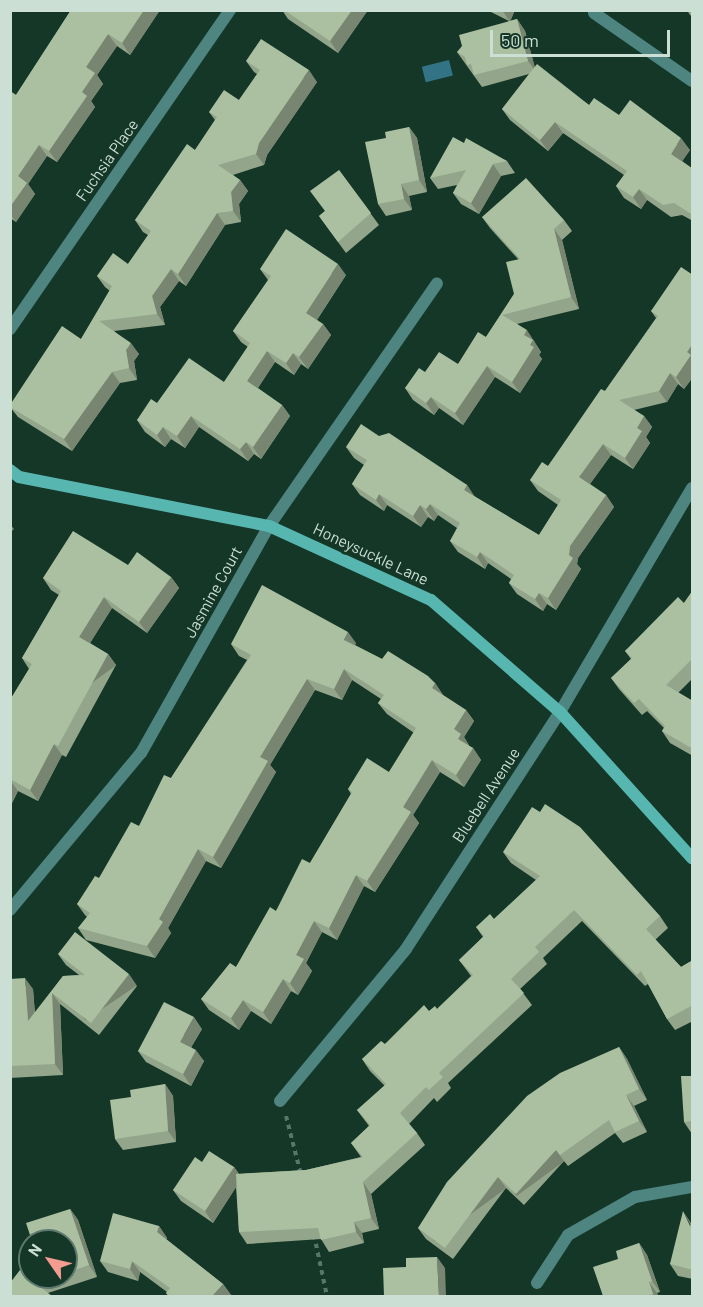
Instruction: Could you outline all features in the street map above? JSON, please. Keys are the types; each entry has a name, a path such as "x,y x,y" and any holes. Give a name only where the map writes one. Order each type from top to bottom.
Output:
{"street":[{"name":"Fuchsia Place","path":"10,329 230,10"},
{"path":"594,13 693,81"},
{"name":"Jasmine Court","path":"10,910 141,753 269,526 437,284"},
{"name":"Honeysuckle Lane","path":"10,470 19,477 269,526 431,600 560,712 693,858"},
{"name":"Bluebell Avenue","path":"280,1101 406,949 560,712 693,488"},
{"path":"537,1283 568,1235 635,1197 693,1186"}],"path":[{"path":"294,1136 303,1183"},
{"path":"312,1229 327,1296"}],"water":[{"path":"449,60 453,76 426,82 422,67"}],"building":[{"path":"71,10 144,10 122,43 108,34 86,67 95,73 82,92 87,96 49,151 39,145 18,176 27,183 10,207 10,91 16,95"},
{"path":"284,10 352,10 330,41"},
{"path":"517,19 528,61 474,75 471,64 467,65 465,57 457,52 462,46 459,35"},
{"path":"261,39 309,70 259,143 256,154 218,165 240,180 231,192 233,211 217,213 178,274 171,269 152,296 157,314 99,321 131,343 126,350 129,368 112,372 64,439 10,405 62,326 81,339 112,286 97,276 113,253 128,264 151,231 135,220 187,144 195,150 217,117 209,112 224,90 239,100 260,70 246,61"},
{"path":"537,64 589,105 594,98 619,115 630,100 681,138 671,154 693,169 693,215 674,203 663,205 639,189 633,197 616,186 627,171 555,122 540,140 502,109"},
{"path":"409,127 419,180 401,184 404,199 378,204 365,142 386,138 385,132"},
{"path":"453,137 464,143 466,138 507,161 493,164 471,203 453,193 466,170 430,178"},
{"path":"339,170 371,213 338,242 319,216 325,211 310,191"},
{"path":"526,178 564,220 554,229 571,297 502,315 527,330 524,335 533,340 530,345 534,347 512,382 487,366 455,413 431,397 426,403 405,388 419,368 425,372 439,352 458,364 478,332 486,337 514,294 506,262 520,259 482,217"},
{"path":"286,229 338,264 306,313 323,324 299,357 293,353 286,363 267,351 247,381 282,405 253,447 246,442 240,449 191,416 177,436 163,427 157,435 137,420 151,399 157,403 189,358 224,382 250,343 233,331 271,276 260,269"},
{"path":"681,267 693,275 693,343 687,352 691,355 676,377 670,373 659,391 619,400 644,416 637,428 642,431 625,458 603,444 579,477 606,495 570,546 569,555 573,558 548,598 539,593 535,599 509,583 514,575 480,552 477,557 450,541 460,523 430,504 426,509 420,505 413,516 379,494 376,500 352,484 367,460 346,447 361,424 379,436 389,433 467,485 464,490 539,535 561,500 530,480 542,462 548,466 601,389 605,391 658,316 651,311"},
{"path":"73,531 128,565 137,552 171,577 139,622 104,597 79,637 108,654 58,746 54,744 30,790 10,779 10,700 32,664 22,658 61,591 43,578"},
{"path":"262,585 348,632 344,640 382,659 388,651 428,676 435,683 432,688 466,710 454,729 461,734 458,739 473,748 456,775 432,760 403,807 411,812 367,881 356,875 329,928 314,921 296,955 304,959 290,983 283,979 263,1012 243,1000 231,1018 201,999 230,963 236,967 270,907 276,911 302,859 310,863 352,792 348,789 367,758 389,772 416,728 378,703 384,695 344,669 334,689 307,679 260,757 268,761 213,857 198,849 159,919 163,922 147,946 78,928 90,913 77,904 95,876 99,878 131,822 139,826 164,775 171,778 251,655 231,644"},
{"path":"693,590 693,658 666,685 693,701 693,749 662,731 665,726 639,699 634,703 611,678 632,658 625,651 678,597 684,603"},
{"path":"545,804 580,827 660,916 646,929 681,967 693,960 693,1005 667,1019 641,971 637,975 574,910 535,947 539,952 511,979 524,993 439,1073 443,1077 429,1090 426,1087 400,1113 417,1133 363,1182 371,1218 354,1222 356,1232 321,1240 318,1228 239,1232 236,1174 306,1170 363,1157 351,1143 370,1125 357,1110 386,1084 362,1059 381,1041 385,1044 424,1005 429,1011 435,1006 437,1009 473,975 459,960 484,936 476,927 490,914 494,919 540,876 503,852 532,807 540,812"},
{"path":"75,932 129,974 91,1023 52,993 55,1064 10,1066 10,979 25,978 28,1021 63,976 85,975 58,954"},
{"path":"164,1002 194,1017 180,1042 196,1050 183,1074 138,1051"},
{"path":"619,1047 639,1089 626,1095 639,1121 615,1132 609,1120 560,1155 556,1150 516,1194 498,1177 445,1248 418,1228 447,1182 527,1096 560,1073"},
{"path":"681,1076 693,1076 693,1121 684,1122"},
{"path":"165,1084 168,1131 115,1139 110,1100 131,1097 130,1090"},
{"path":"209,1151 234,1167 205,1211 173,1190 195,1157 202,1162"},
{"path":"70,1209 77,1229 28,1229 26,1223"},
{"path":"683,1211 693,1228 693,1270 670,1264"},
{"path":"113,1213 159,1226 157,1232 223,1284 212,1296 170,1296 166,1293 170,1288 132,1261 130,1269 100,1261"},
{"path":"78,1233 89,1265 78,1269"},
{"path":"639,1243 652,1281 649,1282 653,1294 603,1296 593,1267 618,1259 616,1251"},
{"path":"437,1257 439,1296 384,1296 383,1268 406,1267 406,1258"},
{"path":"18,1273 18,1289 43,1289 52,1296 10,1296 10,1283"}]}
